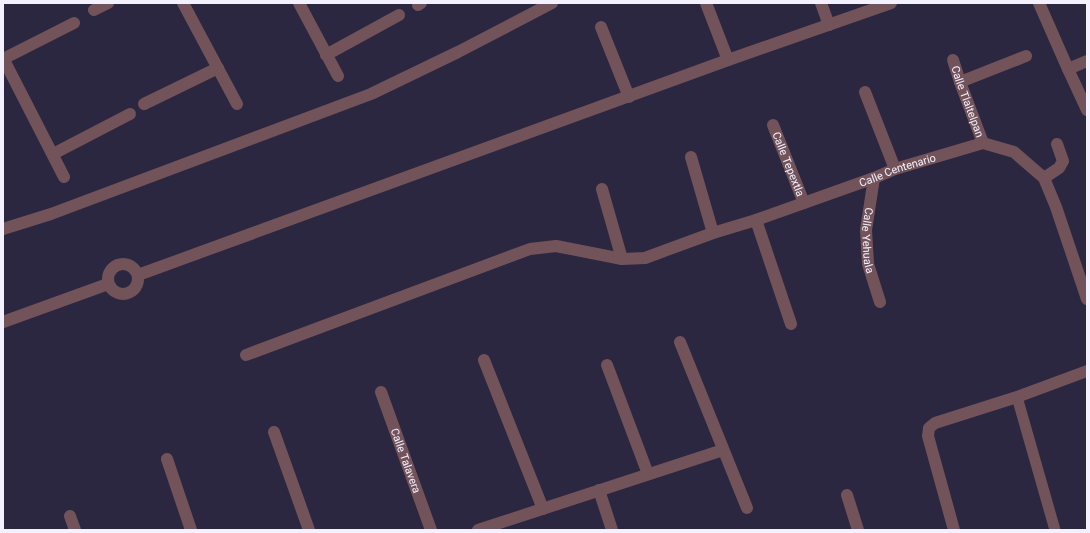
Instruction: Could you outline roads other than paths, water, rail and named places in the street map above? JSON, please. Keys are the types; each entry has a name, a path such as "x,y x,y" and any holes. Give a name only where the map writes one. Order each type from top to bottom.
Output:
{"street":[{"path":"94,10 108,3"},
{"path":"183,3 237,104"},
{"path":"299,3 338,76"},
{"path":"3,230 51,214 371,94 458,52 552,3"},
{"path":"706,3 728,60"},
{"path":"821,3 829,25"},
{"path":"138,274 728,60 891,3"},
{"path":"1039,3 1087,110"},
{"path":"326,55 399,15"},
{"path":"64,177 3,59 74,23"},
{"path":"601,26 629,97"},
{"path":"960,82 1026,56"},
{"name":"Calle Tlaltelpan","path":"952,60 984,143"},
{"path":"1068,69 1087,61"},
{"path":"144,104 218,68"},
{"path":"865,92 895,169"},
{"path":"53,154 130,114"},
{"name":"Calle Tepextla","path":"774,125 804,203"},
{"path":"984,143 1014,152 1044,178 1056,207 1087,299"},
{"name":"Calle Centenario","path":"246,355 530,249 556,246 622,259 645,258 713,233 804,203 895,169 984,143"},
{"path":"1044,178 1059,168 1063,161 1057,144"},
{"path":"691,157 713,233"},
{"name":"Calle Yehuala","path":"874,178 866,230 868,264 880,302"},
{"path":"602,189 622,259"},
{"path":"756,220 791,324"},
{"path":"118,264 130,265 138,274 136,286 128,294 116,293 108,284 109,272 118,264"},
{"path":"3,322 108,284"},
{"path":"680,342 747,508"},
{"path":"484,360 543,509"},
{"path":"608,365 648,474"},
{"path":"954,530 928,436 929,428 935,423 1017,397 1087,371"},
{"name":"Calle Talavera","path":"381,392 431,530"},
{"path":"1017,397 1055,530"},
{"path":"274,432 309,530"},
{"path":"478,530 494,528 543,509 723,450"},
{"path":"167,459 191,530"},
{"path":"599,490 612,530"},
{"path":"847,495 858,530"},
{"path":"70,516 75,530"}]}
